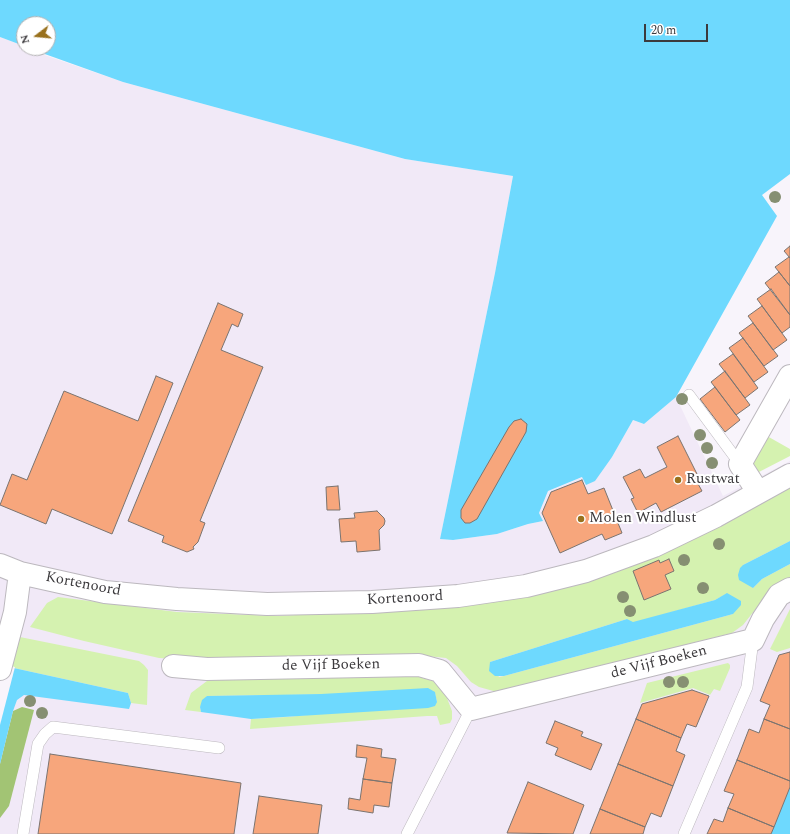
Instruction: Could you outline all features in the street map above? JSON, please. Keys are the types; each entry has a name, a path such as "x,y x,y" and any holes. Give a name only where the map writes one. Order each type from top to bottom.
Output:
{"street":[{"path":"758,492 740,464 790,376"},
{"name":"Kortenoord","path":"0,565 20,573 105,592 260,604 372,602 458,596 526,586 586,572 654,546 716,516 790,475"},
{"path":"0,669 15,612 20,573"},
{"path":"753,640 763,620 779,595 790,589"},
{"name":"de Vijf Boeken","path":"173,666 207,669 419,665 440,671 471,709 753,640"}],"lane":[{"path":"688,395 740,464"},
{"path":"684,834 747,687 753,640"},
{"path":"408,834 471,709"},
{"path":"23,834 38,744 45,734 53,728 219,748"}],"shaded area":[{"path":"0,37 16,43 16,56 47,56 123,82 405,159 513,176 495,273 440,539 453,540 497,534 543,521 539,513 548,491 583,477 612,457 633,420 644,424 676,397 723,496 790,461 790,834 0,834"}],"green space":[{"path":"767,436 790,449 790,456 757,473 751,465"},
{"path":"790,488 790,541 743,565 753,588 762,579 790,564 790,578 773,587 743,625 732,633 497,692 479,687 471,682 457,666 446,658 427,656 159,658 30,627 47,603 58,597 177,612 277,616 356,612 569,583 571,587 592,580","holes":["726,594 733,614 499,677 490,662 627,619 633,623 715,600"]},
{"path":"790,609 790,648 777,652 770,649"},
{"path":"0,633 139,661 148,670 147,705 131,703 128,693 0,665"},
{"path":"728,663 730,668 720,691 714,689 710,695 693,688 640,703 647,683"},
{"path":"415,676 433,681 445,693 452,711 452,719 450,723 440,725 437,716 427,716 250,729 251,719 287,717 437,702 435,693 207,696 200,707 201,712 185,710 191,693 207,681 217,679"},
{"path":"22,707 34,710 9,806 0,818 0,764 13,711"}],"water":[{"path":"0,0 790,0 790,174 762,195 777,216 676,397 644,424 633,420 612,457 595,481 586,485 582,477 548,491 539,513 543,521 497,534 453,540 440,539 495,273 513,176 405,159 123,82 50,56 56,56 56,16 16,16 16,43 0,37"},
{"path":"790,541 790,564 762,579 753,588 739,580 738,575 740,568 743,565"},
{"path":"727,593 741,601 741,605 733,614 504,676 495,676 489,671 490,662 627,619 633,622 715,600"},
{"path":"0,665 128,693 131,703 129,709 24,695 17,700 13,711 0,764"},
{"path":"428,688 435,692 437,702 435,706 428,708 251,719 201,712 200,707 202,700 207,696 321,694"},
{"path":"790,787 790,834 771,834"}],"pier":[{"path":"0,663 15,667 0,725"}],"building":[{"path":"790,246 790,258 784,251"},
{"path":"789,257 790,258 790,286 775,267"},
{"path":"779,272 790,286 790,315 765,283"},
{"path":"771,289 790,315 790,327 782,333 757,299"},
{"path":"218,303 243,314 238,327 232,324 221,350 263,367 200,521 205,523 198,542 193,547 194,549 187,552 162,542 164,536 128,521"},
{"path":"762,306 787,340 773,350 748,316"},
{"path":"753,323 778,356 764,366 739,333"},
{"path":"743,338 768,372 754,382 729,348"},
{"path":"733,354 758,388 745,398 719,364"},
{"path":"725,371 750,405 736,415 711,382"},
{"path":"156,376 173,383 112,534 52,509 46,524 0,505 12,474 27,480 64,391 138,421"},
{"path":"715,387 740,420 725,432 700,399"},
{"path":"521,419 527,424 526,432 477,519 470,523 465,523 461,518 461,510 509,427 514,421"},
{"path":"678,436 700,480 697,482 702,491 661,512 656,503 638,513 631,499 634,498 623,477 640,469 645,478 667,467 657,447"},
{"name":"Molen Windlust","path":"582,480 588,494 604,488 622,533 605,540 602,534 560,553 542,513 551,492"},
{"path":"338,486 340,510 327,510 326,487"},
{"path":"377,511 385,521 384,525 379,530 380,550 357,552 356,541 341,542 339,519 355,518 354,513"},
{"path":"669,559 674,571 665,575 671,589 644,600 633,571 659,560 660,563"},
{"path":"790,652 790,729 764,719 770,705 760,701 779,655"},
{"path":"692,690 709,696 696,727 687,724 681,738 636,719 642,704"},
{"path":"636,719 681,738 676,751 685,755 673,786 618,764"},
{"path":"764,719 790,729 790,781 737,760 749,729 759,733"},
{"path":"555,721 583,732 581,736 602,744 591,770 555,755 558,748 546,743"},
{"path":"357,745 382,749 381,757 396,759 392,783 363,779 367,758 356,757"},
{"path":"50,754 241,783 234,834 38,834"},
{"path":"737,760 790,781 790,787 774,827 728,808 734,794 724,791"},
{"path":"618,764 673,786 661,817 651,813 645,827 600,809"},
{"path":"363,779 392,783 389,807 374,805 373,813 348,809 349,798 360,800"},
{"path":"528,782 584,805 573,834 507,833"},
{"path":"259,796 322,805 318,834 253,834"},
{"path":"728,808 774,827 771,834 707,834 714,819 723,822"},
{"path":"600,809 645,827 643,834 590,834"}],"place":[{"name":"Rustwat","path":"678,480"},
{"name":"Molen Windlust","path":"581,519"}]}
